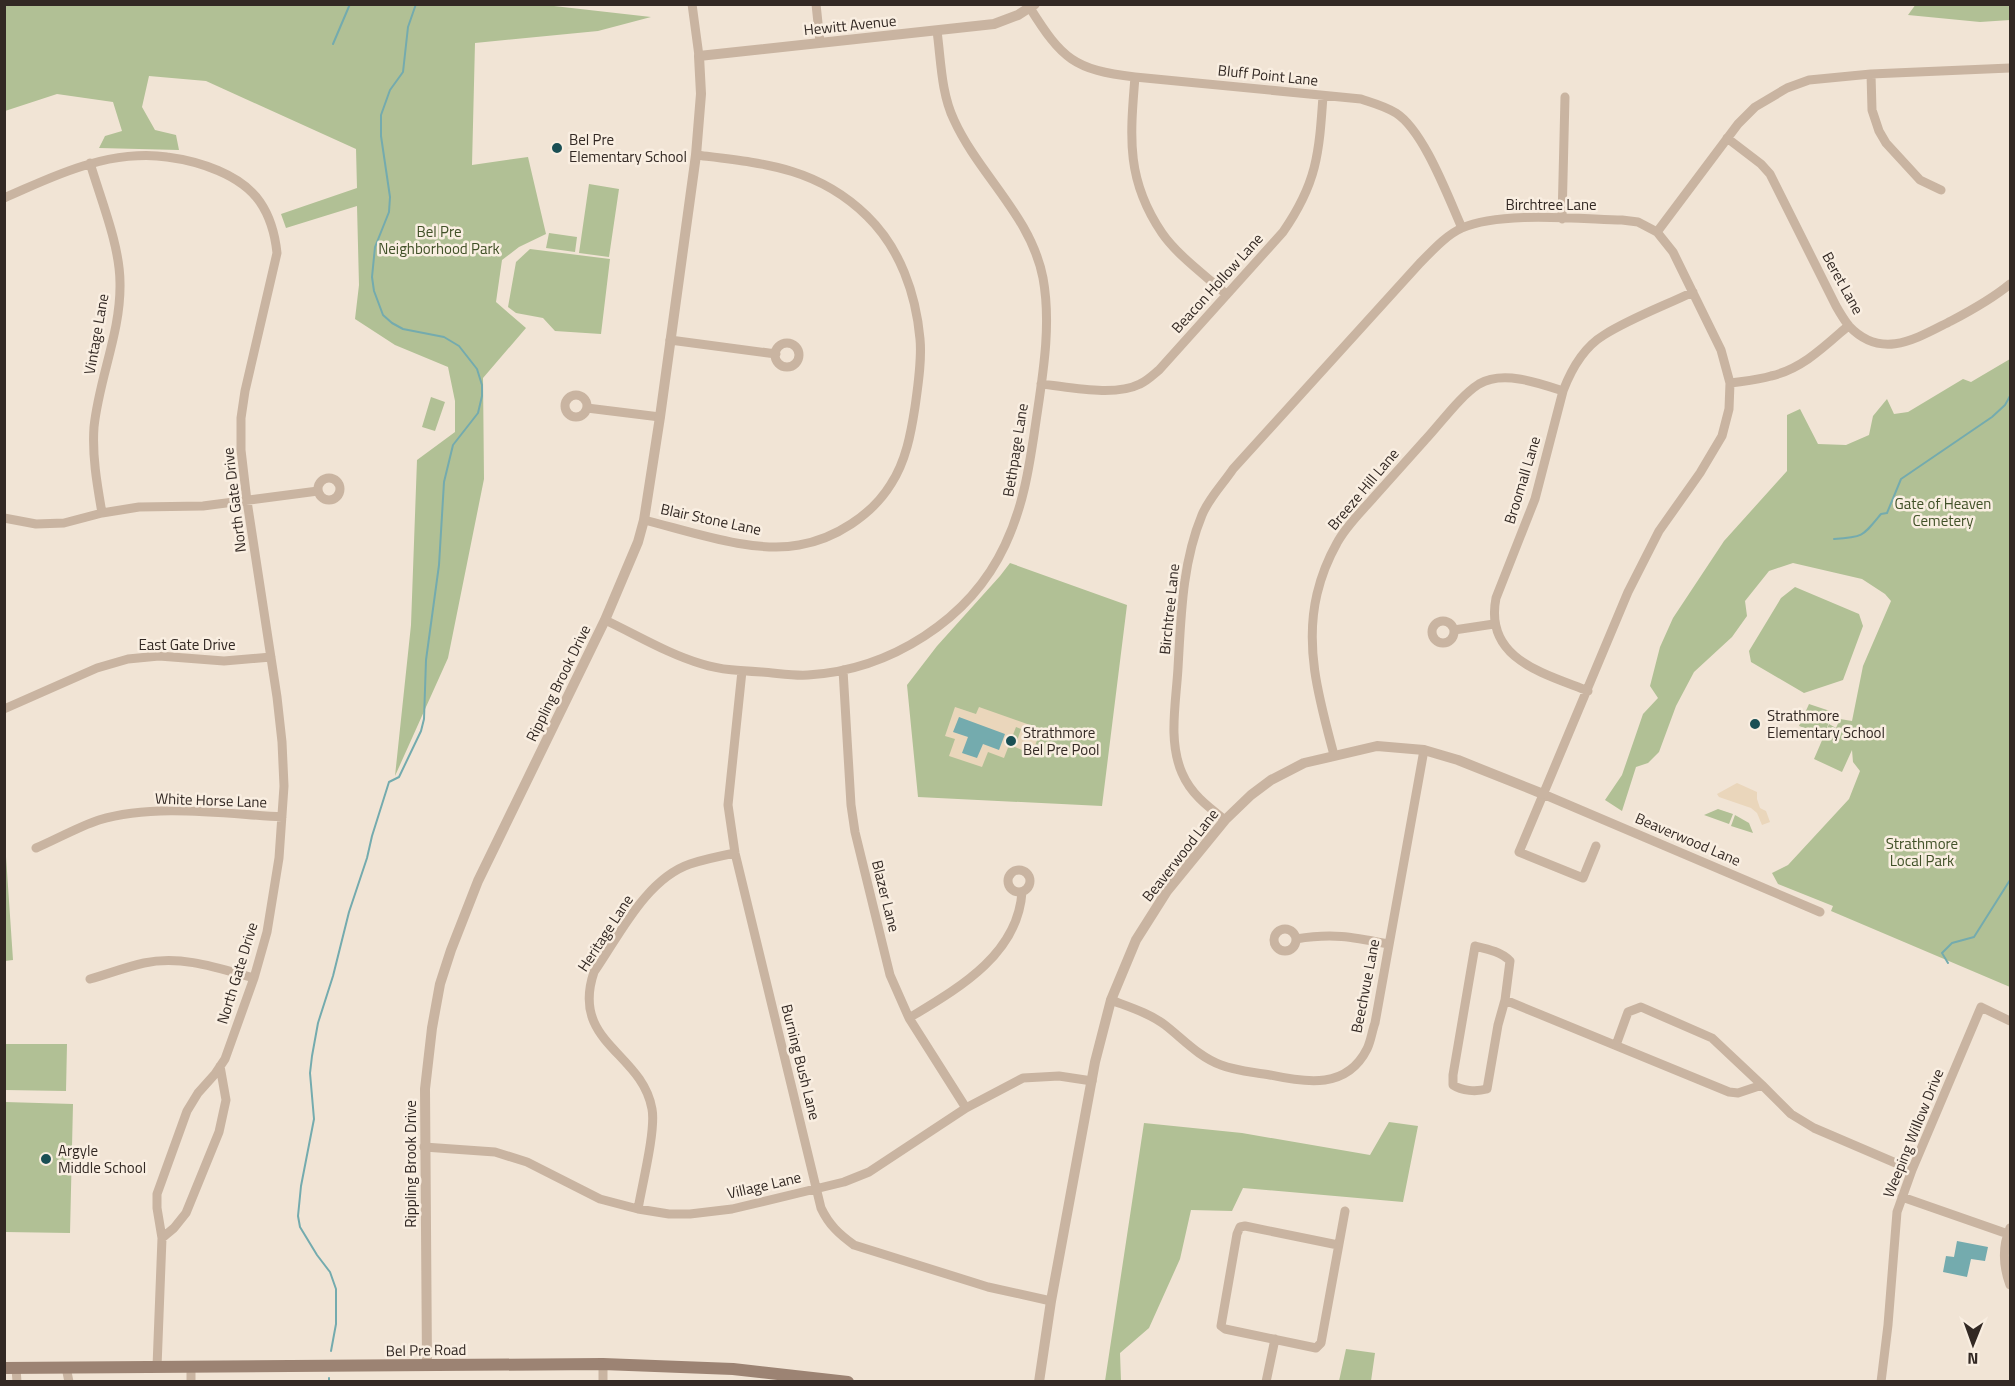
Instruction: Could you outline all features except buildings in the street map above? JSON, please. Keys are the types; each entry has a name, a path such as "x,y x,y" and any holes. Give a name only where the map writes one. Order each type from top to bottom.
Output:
{"main road":[{"name":"Bel Pre Road","path":"10,1368 603,1364 733,1369 848,1382"}],"street":[{"name":"Rippling Brook Drive","path":"427,1365 424,1089 440,984 478,881 605,620 638,542 644,520 696,155 701,94 692,4"},
{"path":"816,4 820,42"},
{"name":"Hewitt Avenue","path":"699,56 994,24 1018,15 1032,6"},
{"name":"Bluff Point Lane","path":"1032,6 1050,41 1068,58 1087,69 1107,74 1361,99 1398,114 1424,148 1462,228"},
{"name":"Bethpage Lane","path":"605,620 678,656 704,665 742,671 806,675 843,670 882,658 921,640 957,611 986,579 1005,547 1022,506 1028,479 1048,319 1043,277 1027,234 968,146 953,118 945,91 937,31"},
{"path":"1657,232 1738,124 1755,107 1787,88 1809,80 1871,74 2010,68"},
{"path":"1871,74 1874,122 1886,143 1920,180 1941,190"},
{"path":"1135,77 1130,135 1132,161 1139,189 1162,234 1226,294"},
{"name":"Beacon Hollow Lane","path":"1041,384 1109,391 1140,384 1159,370 1283,232 1299,209 1308,191 1320,144 1323,96"},
{"path":"1562,219 1565,97"},
{"name":"Beret Lane","path":"1727,138 1761,164 1770,174 1836,306 1848,326 1863,337 1875,342 1897,344 1911,341 1979,306 2010,284"},
{"name":"Blair Stone Lane","path":"644,520 738,543 774,548 819,541 855,522 875,505 891,484 903,459 912,427 918,386 921,341 909,283 884,236 867,216 840,195 815,180 788,169 764,163 696,155"},
{"name":"North Gate Drive","path":"4,198 90,163 134,156 166,157 207,166 232,178 249,190 260,201 275,235 277,253 245,391 241,450 282,742 284,786 282,817 272,905 254,978 225,1059 187,1111 157,1194 162,1238 157,1367"},
{"name":"Vintage Lane","path":"90,163 119,262 120,285 115,329 94,427 94,471 102,513"},
{"name":"Birchtree Lane","path":"1225,820 1199,799 1181,771 1175,749 1174,720 1183,596 1190,551 1203,513 1233,469 1420,263 1462,228 1498,219 1638,222 1657,232 1674,252 1721,350 1730,383 1729,409 1722,436 1659,531 1628,592 1544,794"},
{"name":"Broomall Lane","path":"1494,624 1493,613 1496,598 1535,499 1568,377 1581,357 1602,335 1693,292"},
{"path":"1730,383 1773,376 1792,368 1814,356 1848,326"},
{"path":"670,340 776,354"},
{"name":"Breeze Hill Lane","path":"1334,755 1313,670 1312,655 1313,616 1317,594 1323,573 1337,543 1354,519 1414,452 1460,401 1480,384 1501,378 1534,382 1563,391"},
{"path":"587,408 660,417"},
{"path":"4,518 36,524 64,523 102,513 139,507 203,506 318,491"},
{"path":"1454,630 1494,624 1503,644 1518,660 1538,671 1588,691"},
{"name":"East Gate Drive","path":"4,708 97,668 128,659 159,656 224,661 271,657"},
{"name":"Blazer Lane","path":"843,670 851,805 855,832 890,975 909,1018 966,1108"},
{"name":"Burning Bush Lane","path":"742,671 728,806 735,853 816,1188 827,1221 836,1232 854,1245 988,1287 1051,1300"},
{"name":"Beaverwood Lane","path":"1039,1382 1051,1300 1092,1081 1111,1000 1136,940 1167,891 1225,820 1251,795 1271,780 1304,763 1377,746 1424,750 1458,760 1544,794 1820,912"},
{"name":"Beechvue Lane","path":"1111,1000 1136,1009 1163,1024 1196,1052 1220,1065 1315,1082 1332,1080 1345,1073 1361,1059 1368,1047 1375,1023 1424,750"},
{"path":"1544,794 1519,852 1583,878 1596,846"},
{"name":"White Horse Lane","path":"36,848 100,820 137,813 177,812 282,817"},
{"name":"Heritage Lane","path":"638,1209 652,1128 652,1109 645,1089 637,1076 600,1035 590,1013 588,999 590,985 594,972 642,901 664,878 689,864 735,853"},
{"path":"909,1018 962,985 986,965 1012,928 1021,903 1022,892"},
{"path":"1296,939 1341,935 1388,944"},
{"path":"1475,946 1506,956 1510,961 1505,1000 1498,1025 1487,1089 1479,1091 1458,1089 1453,1084 1452,1075 1475,946"},
{"path":"90,979 144,963 166,960 198,962 254,978"},
{"path":"1505,1000 1728,1092 1738,1093 1761,1086"},
{"path":"1616,1046 1628,1012 1641,1007 1712,1038 1791,1114 1814,1128 1912,1170"},
{"name":"Weeping Willow Drive","path":"1881,1382 1897,1212 1902,1197 1981,1008 2010,1021"},
{"path":"162,1238 186,1213 219,1132 226,1100 220,1066"},
{"name":"Village Lane","path":"424,1147 495,1152 527,1162 600,1199 638,1209 669,1214 690,1214 732,1209 844,1182 869,1172 966,1108 1023,1078 1059,1076 1092,1081"},
{"path":"1902,1197 2009,1231 2004,1261 2010,1285"},
{"path":"1338,1245 1245,1226 1240,1227 1221,1326 1225,1329 1316,1348 1321,1343 1345,1211"},
{"path":"1266,1382 1275,1339"},
{"path":"603,1364 603,1382"},
{"path":"66,1367 69,1382"},
{"path":"191,1367 191,1382"},
{"path":"10,1368 17,1382"}],"green space":[{"path":"1916,4 2010,5 2010,20 1980,22 1908,15"},
{"name":"Bel Pre Neighborhood Park","path":"5,5 545,5 651,17 598,31 475,43 472,165 528,157 546,234 519,247 502,260 496,302 526,328 483,378 484,479 448,658 395,776 411,625 417,460 455,432 455,401 448,367 395,345 355,319 359,285 357,206 286,228 281,214 357,188 356,149 206,81 149,76 142,107 155,130 176,135 179,150 99,148 105,136 122,131 113,102 57,94 5,111"},
{"path":"589,184 619,189 609,257 579,253"},
{"path":"549,233 577,237 575,252 546,248"},
{"path":"530,249 610,259 601,334 555,331 543,318 516,313 508,307 516,262"},
{"path":"2010,359 2010,987 1831,911 1833,906 1778,884 1772,873 1788,865 1849,799 1860,771 1853,762 1852,750 1842,772 1814,759 1829,724 1836,728 1840,719 1852,721 1863,666 1891,601 1885,594 1862,579 1793,563 1769,571 1745,601 1747,616 1732,637 1694,672 1676,706 1659,752 1648,763 1636,767 1622,811 1605,800 1622,775 1643,714 1658,698 1650,686 1660,647 1673,618 1724,541 1787,471 1787,415 1800,409 1818,444 1846,445 1869,435 1873,416 1887,399 1894,414 1908,412 1963,379 1971,382"},
{"path":"431,397 445,402 435,431 422,427"},
{"name":"Strathmore Bel Pre Pool","path":"1010,563 1127,605 1102,806 918,797 907,685 937,646"},
{"path":"1795,587 1859,614 1863,626 1843,680 1804,693 1751,662 1749,651 1781,598"},
{"path":"1809,704 1833,712 1824,735 1799,726"},
{"path":"1718,809 1733,814 1729,824 1704,815"},
{"path":"1735,815 1749,823 1753,833 1731,826"},
{"path":"4,842 13,960 5,961"},
{"path":"5,1044 67,1044 66,1091 5,1090"},
{"path":"5,1102 73,1104 70,1233 5,1232"},
{"path":"1389,1122 1418,1126 1403,1202 1243,1188 1232,1211 1191,1210 1180,1259 1149,1328 1120,1353 1121,1381 1105,1381 1144,1123 1242,1133 1370,1155"},
{"path":"1346,1349 1375,1353 1371,1381 1339,1381"}],"shaded area":[{"path":"955,707 976,714 979,707 1044,730 1042,736 1039,735 1032,754 1015,747 1021,729 1016,727 1004,758 988,752 982,767 949,756 955,739 945,736"},
{"path":"1737,783 1757,792 1760,808 1766,811 1770,822 1762,825 1757,813 1751,808 1719,797 1717,794"}],"water":[{"path":"959,717 1005,734 999,750 983,744 977,758 962,753 968,737 953,732"},
{"path":"1957,1241 1988,1247 1985,1261 1971,1259 1967,1277 1943,1272 1946,1256 1954,1257"}],"waterway":[{"path":"333,44 350,4"},
{"path":"331,1351 336,1324 336,1289 330,1272 300,1227 298,1216 301,1186 314,1119 310,1073 312,1056 318,1023 333,976 349,912 389,782 399,777 421,731 424,719 426,660 439,565 444,482 453,445 478,413 482,396 482,385 477,369 459,346 444,337 403,329 392,323 383,315 374,291 372,277 375,247 389,212 390,197 381,136 381,115 390,90 403,72 408,27 416,4"},
{"path":"1834,539 1857,536 1866,531 1881,514 1887,513 1901,479 1992,417 2005,405 2010,396"},
{"path":"1948,963 1942,953 1952,943 1974,937 2010,880"}],"place":[{"name":"Bel Pre Elementary School","path":"557,148"},
{"name":"Strathmore Elementary School","path":"1755,724"},
{"name":"Strathmore Bel Pre Pool","path":"1011,741"},
{"name":"Argyle Middle School","path":"46,1159"}],"park label":[{"name":"Gate of Heaven Cemetery","path":"1943,512"},
{"name":"Strathmore Local Park","path":"1922,852"}]}
